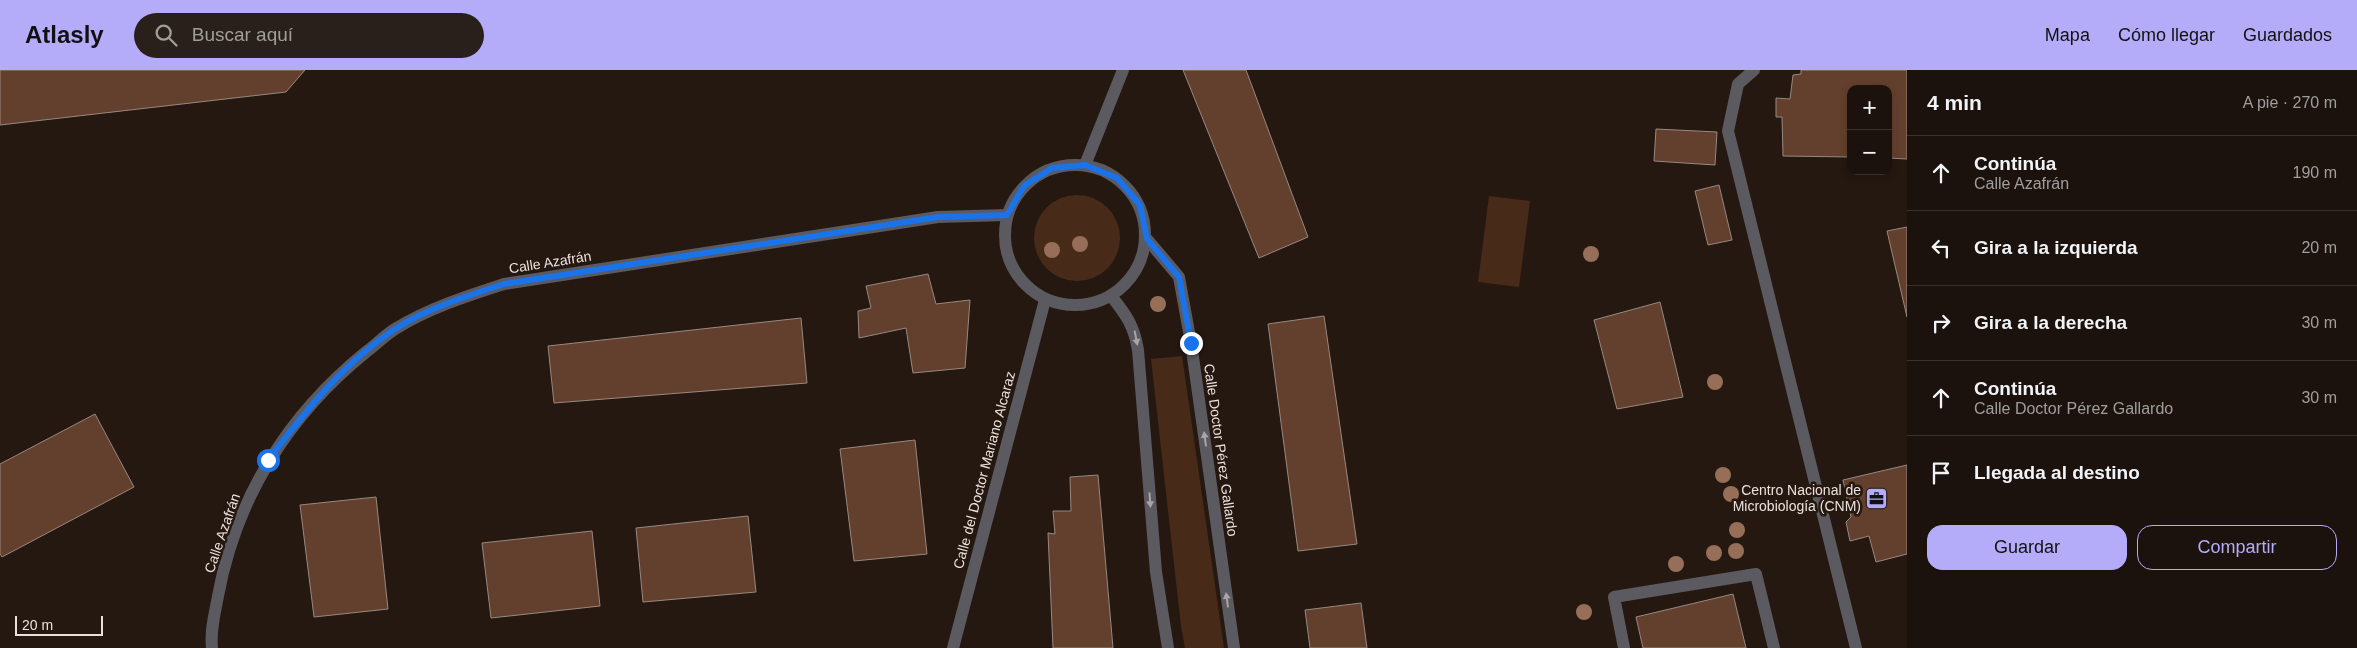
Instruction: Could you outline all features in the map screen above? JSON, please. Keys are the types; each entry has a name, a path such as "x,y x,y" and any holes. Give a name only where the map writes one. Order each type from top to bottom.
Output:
{"street":[{"path":"1085,165 1123,70"},
{"path":"1754,70 1738,84 1728,131 1856,648"},
{"path":"1085,165 1117,178 1140,205 1147,239 1137,272 1112,297 1079,306 1045,300 1019,279 1005,248 1007,215 1024,186 1052,168 1085,165"},
{"name":"Calle Azafrán","path":"212,648 211,636 221,578 243,510 268,460 302,414 346,369 395,329 446,303 504,284 938,217 1007,215"},
{"name":"Calle Doctor Pérez Gallardo","path":"1147,239 1179,277 1191,343 1234,648"},
{"path":"1112,297 1129,318 1135,330 1156,572 1168,648"},
{"name":"Calle del Doctor Mariano Alcaraz","path":"953,648 1045,300"},
{"path":"1624,648 1614,597 1756,574 1774,648"}],"shaded area":[{"path":"1077,195 1093,199 1107,208 1116,222 1120,238 1116,254 1107,268 1093,277 1077,281 1061,277 1047,268 1038,254 1034,238 1038,222 1047,208 1061,199"},
{"path":"1489,196 1530,201 1519,287 1478,282"},
{"path":"1182,356 1224,648 1185,648 1181,626 1151,359"}],"building":[{"path":"0,70 305,70 286,92 0,125"},
{"path":"1183,70 1246,70 1308,237 1259,258"},
{"path":"1801,70 1907,70 1907,159 1892,158 1892,85 1847,85 1847,157 1783,156 1782,117 1776,117 1776,98 1790,99 1793,75 1801,74"},
{"path":"1656,129 1717,132 1715,165 1654,161"},
{"path":"1719,185 1732,240 1708,245 1695,191"},
{"path":"1907,227 1907,317 1887,231"},
{"path":"928,274 936,304 970,300 965,368 913,373 906,328 859,338 858,311 871,308 866,286"},
{"path":"1660,302 1683,397 1617,409 1594,320"},
{"path":"1324,316 1357,544 1298,551 1268,324"},
{"path":"801,318 807,383 554,403 548,346"},
{"path":"95,414 134,487 2,557 0,554 0,464"},
{"path":"915,440 927,554 854,561 840,449"},
{"name":"Centro Nacional de Microbiología (CNM)","path":"1907,465 1907,554 1876,562 1869,536 1850,541 1846,522 1851,517 1843,480"},
{"path":"1098,475 1113,648 1053,648 1048,533 1055,534 1053,511 1071,511 1070,477"},
{"path":"376,497 388,609 314,617 300,505"},
{"path":"748,516 756,592 643,602 636,528"},
{"path":"592,531 600,606 491,618 482,543"},
{"path":"1733,594 1746,648 1643,648 1636,617"},
{"path":"1361,603 1367,648 1310,648 1305,610"}],"place":[{"name":"Centro Nacional de Microbiología (CNM)","path":"1877,498"}],"route":[{"path":"268,460 302,414 346,369 395,329 446,303 504,284 938,217 1007,215 1024,186 1052,168 1085,165 1117,178 1140,205 1147,239 1179,277 1191,343"}]}
